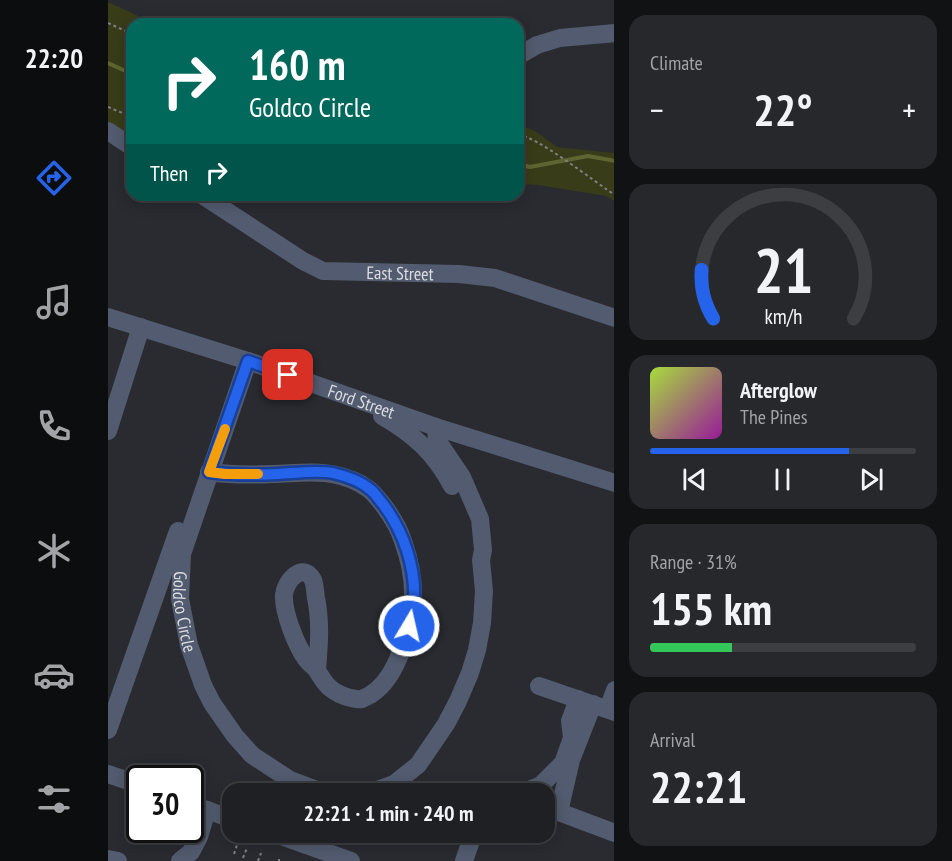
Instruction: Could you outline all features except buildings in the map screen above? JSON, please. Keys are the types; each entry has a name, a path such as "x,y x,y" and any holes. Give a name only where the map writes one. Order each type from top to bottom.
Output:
{"street":[{"path":"524,53 537,45 560,38 614,33"},
{"path":"108,130 126,143"},
{"name":"East Street","path":"211,201 303,261 323,271 459,274 495,278 614,318"},
{"name":"Ford Street","path":"108,317 243,360 436,427 614,483"},
{"path":"108,431 113,402 141,327"},
{"path":"108,730 243,360"},
{"name":"Goldco Circle","path":"243,360 182,554 180,599 189,645 212,703 235,736 252,755 290,780 299,783"},
{"path":"367,402 380,415 410,433 421,443 447,477 460,500 481,560 484,591 477,650 458,701 446,724 418,765 395,783"},
{"path":"436,427 437,440 462,477 480,519 483,550 481,560"},
{"path":"209,472 225,474 315,472 333,473 350,478 371,490 391,516 401,534 410,560 414,605 404,642 388,678 377,690 363,699 351,698 339,694 328,686 317,670"},
{"path":"539,686 598,706"},
{"path":"543,783 563,763 573,738 570,722 598,706 614,691"},
{"path":"598,706 571,760 559,812 614,833"},
{"path":"108,774 126,780"},
{"path":"204,809 222,815"},
{"path":"180,861 191,852 196,843"},
{"path":"301,843 351,861"},
{"path":"464,861 470,843"},
{"path":"108,859 118,861"}],"path":[{"path":"108,23 126,31"},
{"path":"108,107 126,114"},
{"path":"524,135 538,142 614,194"},
{"path":"234,854 237,845"},
{"path":"243,858 247,848"},
{"path":"258,861 261,853"}],"green space":[{"path":"108,2 143,18 126,18 126,135 108,123"},
{"path":"524,126 535,131 557,147 614,153 614,201 606,196 524,184"}],"waterway":[{"path":"108,63 126,71"},
{"path":"524,166 530,167 588,156 614,161"}],"slow traffic":[{"path":"225,429 209,472 258,474"}],"route":[{"path":"288,375 248,361 209,472 225,474 333,473 350,478 371,490 391,516 401,534 410,560 414,605 409,626"}]}
